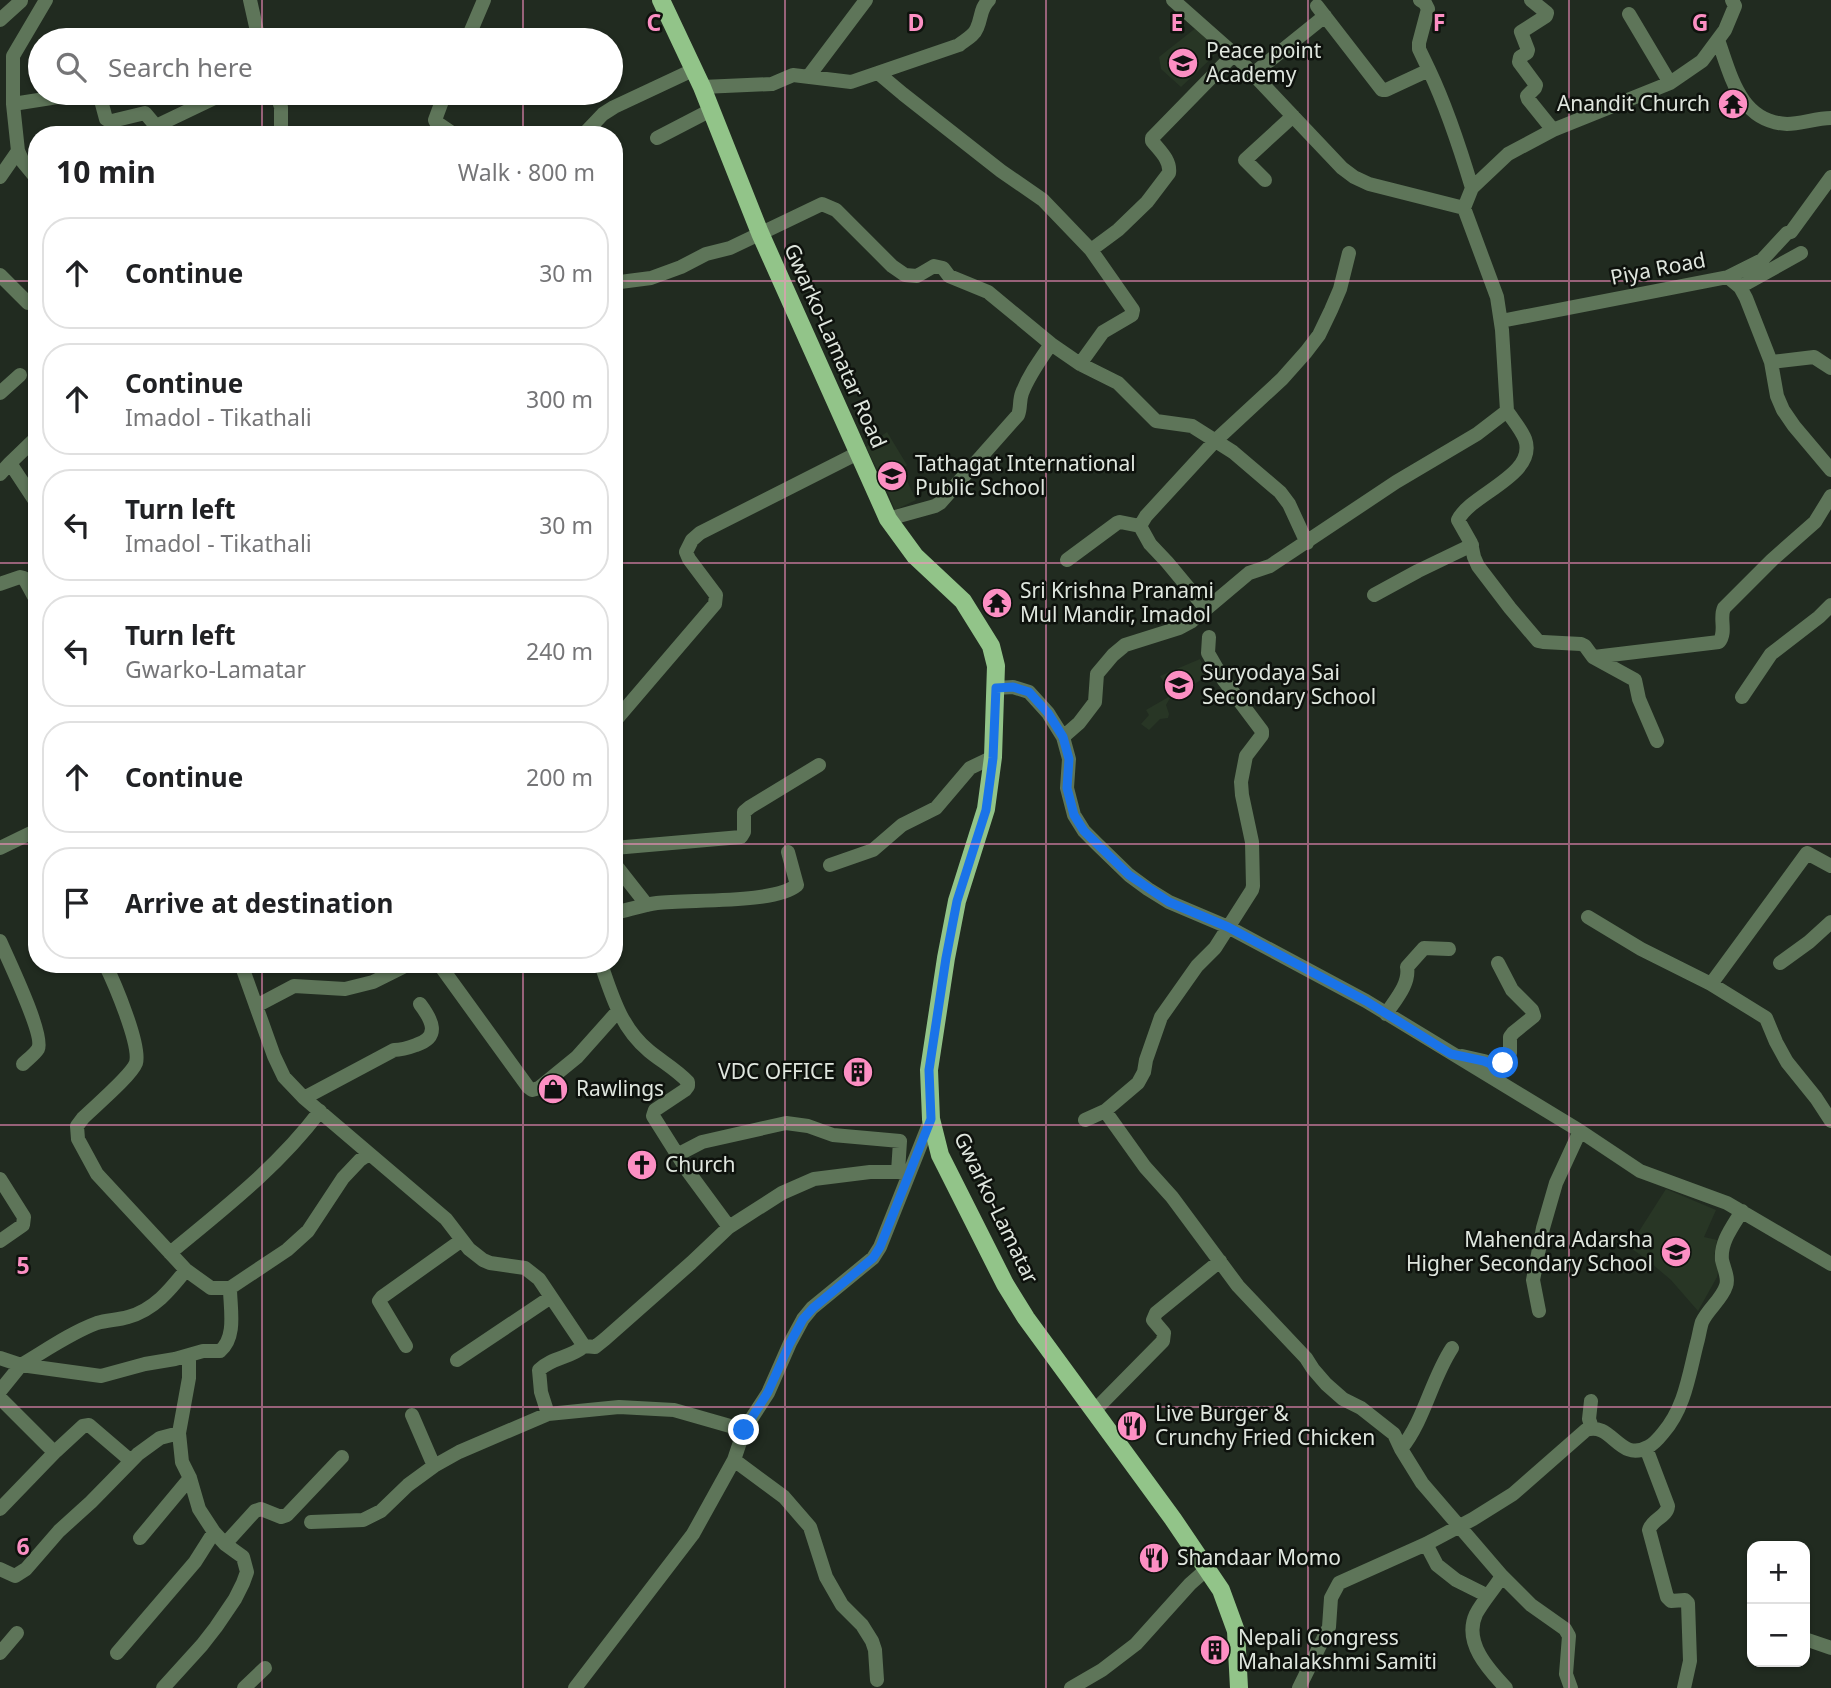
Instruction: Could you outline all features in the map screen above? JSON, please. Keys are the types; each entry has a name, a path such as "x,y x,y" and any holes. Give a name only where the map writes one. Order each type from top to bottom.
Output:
{"main road":[{"name":"Gwarko-Lamatar Road","path":"661,0 702,87 760,233 888,519 915,556 963,601 991,646 996,666 996,688"},
{"name":"Gwarko-Lamatar","path":"996,688 993,758 986,810 957,901 929,1070 931,1119 940,1155 1026,1318 1173,1519 1221,1590 1236,1631 1239,1688"}],"street":[{"path":"0,20 21,0 37,17"},
{"path":"30,28 47,0"},
{"path":"250,0 256,28"},
{"path":"472,28 484,0"},
{"path":"808,77 866,0"},
{"path":"702,87 772,84 793,75 851,82 959,45 974,34 982,6 989,0"},
{"path":"1173,0 1234,54 1342,168 1354,177 1369,184 1464,208"},
{"path":"1420,0 1428,9 1419,49 1440,93 1472,188"},
{"path":"1531,0 1547,13 1521,32 1528,50 1520,57 1519,62 1536,85 1527,96 1528,99 1552,130"},
{"path":"1657,741 1634,680 1593,657 1581,644 1538,641 1478,566 1472,545 1458,520 1474,502 1512,474 1526,453 1526,442 1507,411 1497,297 1464,208 1472,188 1508,153 1552,130 1670,83 1702,61 1725,30 1735,6 1732,0"},
{"path":"1253,74 1321,11 1382,90 1429,69"},
{"path":"1629,14 1670,83"},
{"path":"28,32 13,56 13,104 18,151 28,168"},
{"path":"1718,40 1737,93 1747,107 1767,120 1788,124 1831,118"},
{"path":"1091,250 1118,230 1147,202 1162,182 1170,168 1169,162 1152,138 1234,54"},
{"path":"623,103 693,70"},
{"path":"878,73 1001,171 1044,200 1091,250 1133,310 1133,313 1103,332 1080,364"},
{"path":"13,104 28,102"},
{"path":"102,105 106,119 112,121 145,113 154,126"},
{"path":"167,126 204,105"},
{"path":"280,105 281,126"},
{"path":"440,105 435,120 440,126"},
{"path":"592,126 603,114 618,105"},
{"path":"657,138 711,110"},
{"path":"1265,180 1245,160 1293,116"},
{"path":"0,177 18,151"},
{"path":"1728,276 1762,260 1791,232 1831,177"},
{"path":"623,282 651,278 706,254 730,248 822,204 836,210 892,266 905,275 917,276 934,266 943,268 949,276 988,292 1051,344 1080,364 1118,383 1156,421 1192,426 1233,452 1280,492 1289,504 1307,542"},
{"path":"1206,609 1150,544 1140,526 1146,516 1215,441 1282,379 1318,335 1340,289 1349,253"},
{"path":"1740,287 1801,253"},
{"path":"0,275 28,298"},
{"name":"Piya Road","path":"1501,321 1728,276 1740,287 1746,298 1771,362 1777,396 1783,410 1831,470"},
{"path":"888,519 940,503 1018,415 1020,397 1030,374 1051,344"},
{"path":"1771,362 1814,357 1831,368"},
{"path":"0,393 20,375"},
{"path":"1063,737 1079,723 1095,702 1097,674 1113,654 1125,645 1179,628 1192,621 1249,573 1270,566 1396,482 1477,434 1507,411"},
{"path":"0,474 28,446"},
{"path":"623,711 715,604 716,595 689,559 687,552 692,540 700,533 858,453"},
{"path":"10,463 28,490"},
{"path":"1593,657 1719,642 1722,638 1724,608 1815,522 1831,496"},
{"path":"1067,560 1117,523 1140,526"},
{"path":"1374,595 1472,545"},
{"path":"0,584 19,577 24,578 28,585"},
{"path":"1742,697 1771,654 1831,605"},
{"path":"1085,1120 1105,1111 1138,1083 1161,1017 1196,967 1215,948 1253,886 1252,842 1241,782 1246,757 1262,731 1223,679 1208,653 1209,637"},
{"path":"996,688 1013,687 1029,692 1048,713 1063,737 1069,759 1067,788 1074,815 1084,831 1129,875 1148,889 1169,902 1228,927 1366,1001 1580,1131 1640,1171 1727,1203 1831,1264"},
{"path":"830,865 873,850 902,825 936,808 970,768 993,758"},
{"path":"623,847 741,837 744,832 744,812 819,765"},
{"path":"0,848 28,835"},
{"path":"623,911 690,900 751,898 786,892 797,885 788,852"},
{"path":"1711,984 1807,853 1831,866"},
{"path":"623,874 647,905"},
{"path":"1588,917 1641,949 1711,984 1766,1018 1787,1062 1831,1121"},
{"path":"1780,963 1831,922"},
{"path":"0,941 27,1002 40,1041 38,1049 23,1064"},
{"path":"1386,1014 1407,979 1407,967 1424,948 1449,949"},
{"path":"1451,1054 1498,1067 1508,1058 1510,1037 1534,1016 1532,1010 1512,990 1498,963"},
{"path":"109,973 129,1023 137,1056 135,1065 128,1074 77,1126 78,1139 97,1174 186,1270 211,1288 230,1288 286,1250 308,1231 343,1178 369,1154"},
{"path":"244,973 284,1077 304,1098 446,1219 469,1249 482,1260 525,1268 539,1279 583,1346"},
{"path":"256,1006 294,986 345,989 373,982 392,973"},
{"path":"446,973 532,1090 539,1088 577,1057 618,1011"},
{"path":"604,973 618,1011 631,1033 646,1049 688,1082 685,1090 653,1113 677,1155 729,1227"},
{"path":"304,1098 394,1050 401,1051 426,1042 431,1035 431,1020 420,1004"},
{"path":"170,1253 273,1165 304,1133 320,1111"},
{"path":"1105,1111 1238,1286 1306,1358 1326,1384 1394,1434 1422,1483 1502,1577 1531,1605 1565,1629 1569,1636 1566,1674 1571,1688"},
{"path":"575,1688 693,1534 734,1460 744,1430 768,1392 803,1319 873,1258 880,1247 903,1173 931,1119"},
{"path":"677,1155 702,1142 786,1124 808,1126 833,1135 900,1141 903,1173"},
{"path":"1539,1311 1533,1280 1536,1262 1556,1183 1580,1131"},
{"path":"548,1414 541,1392 540,1370 554,1359 576,1353 583,1346 595,1347 729,1227 782,1193 814,1179 870,1172 903,1173"},
{"path":"0,1179 24,1217 23,1225 0,1241"},
{"path":"1299,1688 1329,1627 1331,1598 1339,1583 1426,1544 1473,1519 1513,1493 1586,1430 1592,1428 1612,1437 1628,1451 1636,1452 1646,1448 1672,1423 1680,1409 1703,1321 1726,1287 1722,1251 1727,1236 1742,1211"},
{"path":"406,1346 379,1301 462,1240"},
{"path":"1093,1412 1163,1340 1164,1333 1153,1320 1156,1312 1220,1261"},
{"path":"0,1391 21,1365 76,1333 99,1322 129,1317 151,1307 186,1270"},
{"path":"0,1358 21,1365 101,1376 203,1351 220,1351 228,1345 230,1336 230,1288"},
{"path":"457,1360 551,1297"},
{"path":"1401,1449 1411,1437 1452,1348"},
{"path":"163,1688 216,1628 235,1599 247,1572 243,1557 214,1532 199,1509 182,1462 179,1433 189,1378 189,1355"},
{"path":"0,1398 56,1451"},
{"path":"1591,1401 1589,1419 1592,1428"},
{"path":"312,1521 363,1520 381,1511 408,1485 434,1466 459,1452 548,1414 619,1407 674,1410 744,1430"},
{"path":"412,1415 434,1466"},
{"path":"0,1509 83,1426 89,1425 131,1461"},
{"path":"0,1569 15,1576 26,1569 59,1531 131,1461 160,1438 179,1433"},
{"path":"1646,1448 1668,1506 1667,1512 1653,1523 1649,1530 1667,1597 1671,1601 1685,1600 1688,1603 1690,1661 1684,1688"},
{"path":"225,1544 255,1511 261,1508 281,1517 287,1515 342,1457"},
{"path":"734,1460 785,1497 810,1527 826,1577 842,1605 862,1625 872,1641 877,1680"},
{"path":"140,1538 190,1478"},
{"path":"117,1653 195,1562 214,1532"},
{"path":"1426,1544 1437,1565 1446,1573 1489,1596"},
{"path":"1071,1688 1102,1670 1136,1644 1189,1584 1207,1569"},
{"path":"1502,1577 1476,1615 1472,1630 1475,1646 1489,1671 1506,1688"},
{"path":"0,1653 17,1633"},
{"path":"1810,1641 1831,1647"},
{"path":"244,1688 265,1668"}],"shaded area":[{"name":"Peace point Academy","path":"1197,27 1219,51 1181,87 1161,69 1159,57"},
{"name":"Tathagat International Public School","path":"887,432 907,465 902,470 916,500 895,510 866,447"},
{"name":"Suryodaya Sai Secondary School","path":"1200,659 1208,676 1170,698 1166,705 1168,718 1160,719 1149,730 1141,724 1149,715 1146,710 1172,695 1160,676"},
{"name":"Mahendra Adarsha Higher Secondary School","path":"1666,1189 1716,1210 1704,1237 1717,1240 1714,1257 1719,1268 1717,1277 1698,1311 1671,1280 1629,1247"}],"place":[{"name":"Peace point Academy","path":"1183,63"},
{"name":"Anandit Church","path":"1733,104"},
{"name":"Tathagat International Public School","path":"892,476"},
{"name":"Sri Krishna Pranami Mul Mandir, Imadol","path":"997,603"},
{"name":"Suryodaya Sai Secondary School","path":"1179,685"},
{"name":"VDC OFFICE","path":"858,1072"},
{"name":"Rawlings","path":"553,1089"},
{"name":"Church","path":"642,1165"},
{"name":"Mahendra Adarsha Higher Secondary School","path":"1676,1252"},
{"name":"Live Burger & Crunchy Fried Chicken","path":"1132,1426"},
{"name":"Shandaar Momo","path":"1154,1558"},
{"name":"Nepali Congress Mahalakshmi Samiti","path":"1215,1650"}],"route":[{"path":"744,1430 768,1392 803,1319 828,1295 862,1269 880,1247 931,1119 929,1070 957,901 986,810 993,758 996,688 1013,687 1029,692 1048,713 1063,737 1069,759 1067,788 1074,815 1084,831 1129,875 1169,902 1228,927 1366,1001 1451,1054 1498,1067 1503,1063"}]}
